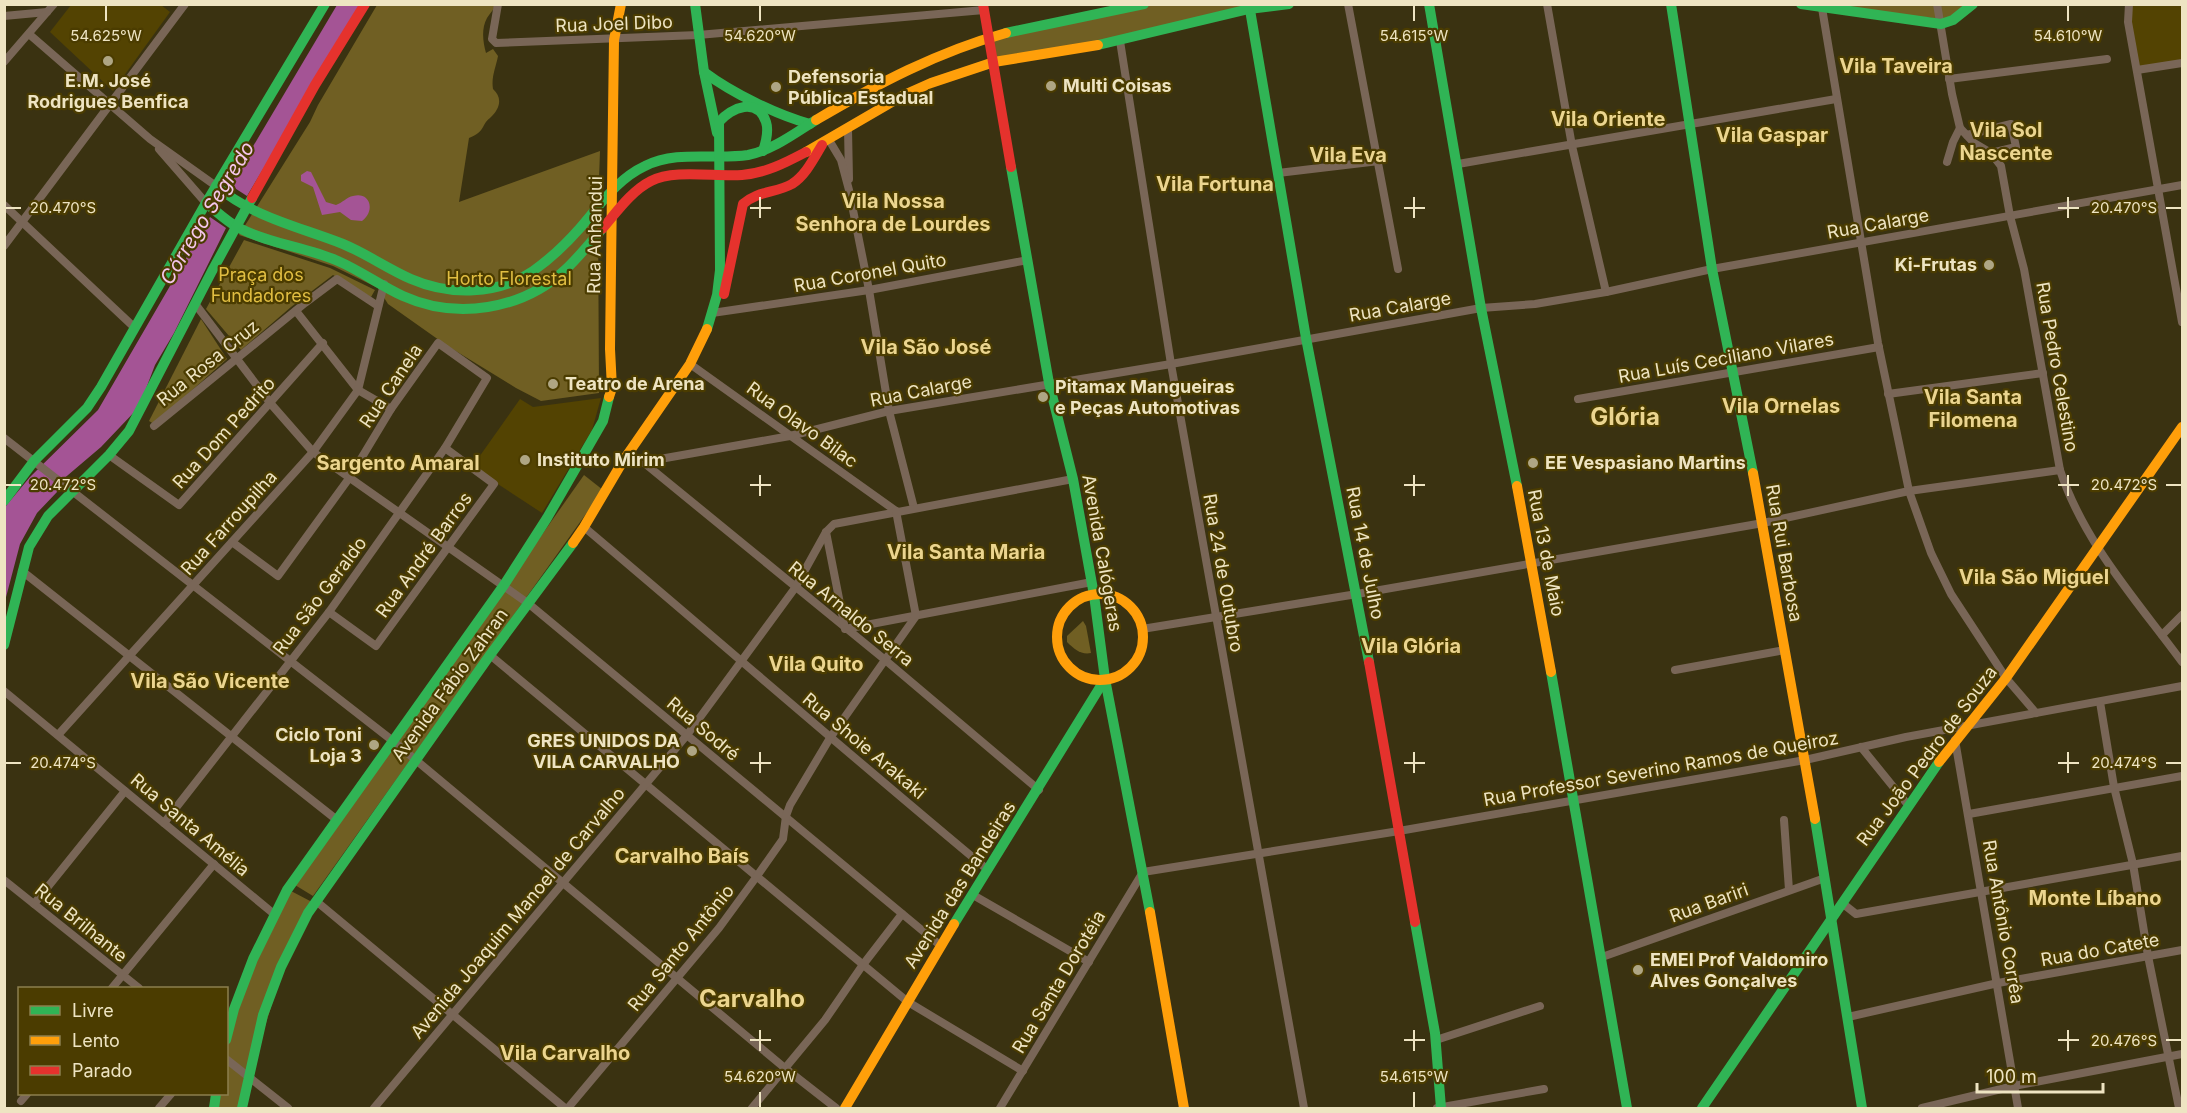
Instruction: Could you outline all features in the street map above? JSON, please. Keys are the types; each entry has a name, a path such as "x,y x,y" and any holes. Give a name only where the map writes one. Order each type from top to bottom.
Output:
{"main road":[{"path":"4,501 87,408 220,190 325,4"},
{"path":"4,645 29,546 48,516 72,489 110,454 129,431 196,305 233,225 365,4"},
{"name":"Rua Anhandui","path":"582,460 603,421 611,397 614,40 621,4"},
{"path":"695,4 704,72 719,142"},
{"path":"220,190 244,208 268,220 344,244 413,280 444,289 485,288 516,281 531,272 583,225 612,188 645,165 659,160 737,157 763,151 910,68 990,37 1144,4"},
{"path":"210,206 233,225 256,236 338,261 418,302 461,310 508,304 550,282 578,256 635,193 651,181 668,176 743,175 776,168 826,142 904,95 994,62 1120,41 1249,7 1289,4"},
{"name":"Rua 13 de Maio","path":"1429,4 1481,308 1532,563 1627,1108"},
{"name":"Rua Rui Barbosa","path":"1671,4 1712,269 1762,523 1805,760 1862,1108"},
{"path":"1801,4 1941,24 1953,20 1973,4"},
{"name":"Avenida Calógeras","path":"983,7 1049,383 1073,480 1092,582 1105,680 1143,872 1184,1108"},
{"name":"Rua 14 de Julho","path":"1249,7 1306,338 1357,594 1436,1040 1440,1108"},
{"path":"704,72 736,93 794,120 810,124"},
{"path":"715,313 720,270 719,122 724,115 731,109 748,106 756,108 766,122 763,151"},
{"path":"715,313 725,292 743,204 749,197 791,184 800,178 826,142"},
{"name":"Avenida Fábio Zahran","path":"242,1108 263,1015 280,967 316,901 490,655 584,527 623,461 690,364 715,313"},
{"name":"Rua João Pedro de Souza","path":"1702,1108 1908,805 1955,740 2006,678 2182,427"},
{"name":"Avenida Fábio Zahran","path":"228,1032 234,1009 253,959 287,890 504,585 582,460"},
{"path":"1094,595 1107,595 1124,603 1137,617 1142,629 1142,643 1138,656 1130,668 1118,676 1105,680 1079,675 1065,661 1057,643 1058,629 1066,611 1081,598 1094,595"},
{"name":"Avenida das Bandeiras","path":"845,1108 941,946 1105,680"}],"street":[{"path":"4,62 54,4"},
{"path":"4,246 185,4"},
{"name":"Rua Joel Dibo","path":"498,4 492,39 496,43 698,35 983,7"},
{"path":"1348,4 1398,269"},
{"path":"1547,4 1572,146 1606,292"},
{"path":"1937,4 1949,80 1960,128 1947,162"},
{"path":"2129,4 2128,22 2182,322"},
{"path":"1822,8 1879,347 1909,491 1931,553 1951,594 2006,678 2036,714"},
{"path":"4,16 47,12"},
{"path":"29,34 150,139 220,190"},
{"name":"Rua 24 de Outubro","path":"1120,41 1171,364 1304,1108"},
{"path":"1949,80 2107,58"},
{"path":"2137,70 2182,63"},
{"path":"1458,164 1836,99"},
{"path":"1967,135 2011,124 2016,147 1991,153"},
{"name":"Rua Pedro Celestino","path":"1960,128 1974,143 1991,153 2001,166 2010,216 2024,269 2060,470 2067,492 2098,549 2182,662"},
{"path":"848,129 849,190"},
{"path":"150,139 210,206"},
{"path":"826,142 841,160 849,190 869,290 889,411 914,508"},
{"path":"1278,173 1379,161"},
{"name":"Rua Calarge","path":"623,461 643,462 790,436 889,411 1171,364 1306,338 1481,308 1535,304 1606,292 1712,269 2182,185"},
{"path":"4,205 135,327"},
{"name":"Rua Coronel Quito","path":"715,313 869,290 1028,260"},
{"name":"Rua Rosa Cruz","path":"154,426 337,279 378,306"},
{"name":"Rua Farroupilha","path":"58,735 313,452 358,390 384,284"},
{"name":"Rua Sodré","path":"196,305 271,404 313,452 529,604 941,946"},
{"path":"296,311 358,390 391,409"},
{"name":"Rua Dom Pedrito","path":"110,454 179,505 323,343"},
{"name":"Rua Canela","path":"232,542 278,576 350,477 391,409 438,344 487,378"},
{"name":"Rua Luís Ceciliano Vilares","path":"1578,399 1879,347"},
{"name":"Rua Olavo Bilac","path":"690,364 896,511"},
{"path":"1888,394 2043,373"},
{"name":"Rua São Geraldo","path":"164,823 329,612 445,448 487,378"},
{"path":"4,438 393,741 786,1069 836,1108"},
{"name":"Rua André Barros","path":"329,612 376,646 494,484 445,448"},
{"name":"Rua Arnaldo Serra","path":"643,462 884,659 1039,790"},
{"path":"1142,629 1762,523 1909,491 2060,470"},
{"path":"1073,480 841,521 826,532 845,629 1092,582"},
{"path":"896,511 916,616"},
{"name":"Rua Shoie Arakaki","path":"584,527 988,870"},
{"name":"Avenida Joaquim Manoel de Carvalho","path":"374,1108 687,735 795,588 826,532"},
{"path":"22,571 337,820"},
{"path":"2162,635 2182,615"},
{"name":"Rua Santo Antônio","path":"567,1108 718,928 757,876 783,839 790,805 830,738 916,616"},
{"path":"1675,670 1785,650"},
{"path":"490,655 908,1002 1023,1071"},
{"name":"Rua Professor Severino Ramos de Queiroz","path":"1143,872 1399,831 1805,760 1967,726 2182,686"},
{"name":"Rua Santa Amélia","path":"4,691 274,914"},
{"path":"2100,702 2179,1108"},
{"name":"Rua Antônio Corrêa","path":"1955,740 1970,814 2018,1108"},
{"path":"1861,747 1908,805"},
{"path":"1970,814 2182,776"},
{"path":"34,904 125,791"},
{"path":"1784,820 1789,890"},
{"path":"1842,903 1856,914 2182,856"},
{"path":"113,987 214,864"},
{"name":"Rua Santa Dorotéia","path":"1000,1108 1143,872"},
{"name":"Rua Bariri","path":"1602,957 1826,878"},
{"name":"Rua Brilhante","path":"4,880 138,987"},
{"path":"973,895 1089,962"},
{"path":"316,901 567,1108"},
{"path":"752,1108 825,1020 862,966 902,914"},
{"name":"Rua do Catete","path":"1848,1017 1998,983 2182,950"},
{"path":"1436,1040 1540,1006"},
{"path":"1922,1108 2014,1086 2182,1054"},
{"path":"228,1061 288,1108"},
{"path":"1440,1108 1544,1089"},
{"path":"21,1101 26,1095"},
{"path":"159,1108 170,1095"}],"shaded area":[{"name":"E.M. José Rodrigues Benfica","path":"71,5 161,5 170,12 113,91 50,32"},
{"name":"Córrego Segredo","path":"337,5 362,5 247,196 230,185"},
{"path":"2129,5 2182,5 2182,63 2137,70"},
{"path":"307,171 311,172 326,202 336,205 351,197 364,196 370,207 366,217 362,221 351,220 340,212 322,215 313,187 301,181 301,175"},
{"name":"Córrego Segredo","path":"210,217 226,228 174,333 155,365 139,407 101,447 61,481 57,492 37,513 20,544 5,601 5,507 30,477 98,410"},
{"name":"Instituto Mirim","path":"601,398 592,430 542,513 472,467 520,399 533,407"}],"green space":[{"name":"Horto Florestal","path":"377,5 495,5 485,22 483,36 486,53 493,49 498,56 493,76 493,89 498,96 499,104 481,130 469,138 459,202 600,151 599,393 541,401 446,345 388,304 378,288 333,266 239,235 310,122"},
{"path":"1144,5 1289,5 994,62 990,37"},
{"path":"1801,5 1973,5 1953,20"},
{"name":"Praça dos Fundadores","path":"244,240 330,268 375,290 371,297 333,275 241,350 206,309"},
{"path":"201,319 227,359 154,424 149,421"},
{"path":"584,475 603,490 313,896 295,885"},
{"path":"1083,621 1091,653 1081,652 1067,642 1067,636"},
{"path":"291,891 312,902 294,932 240,1108 216,1108 218,1095 228,1095 228,1043 232,1026 245,986"}],"traffic: fast":[{"path":"4,501 34,461 87,408 101,387 206,203 325,4"},
{"path":"695,4 704,72 717,133"},
{"path":"1006,33 1144,4"},
{"path":"1249,4 1306,338 1369,662"},
{"path":"1098,45 1249,9 1289,4"},
{"path":"1429,4 1481,308 1517,486"},
{"path":"1671,4 1712,269 1753,473"},
{"path":"1801,4 1941,24 1953,20 1973,4"},
{"path":"704,72 755,102 810,124"},
{"path":"707,329 717,295 720,270 719,122 737,109 744,107 757,109 767,125 763,151"},
{"path":"216,186 261,214 343,244 426,285 458,290 489,289 519,279 552,256 617,185 635,171 670,158 757,153 784,140 816,120"},
{"path":"1011,167 1049,383 1073,479 1094,595 1105,679 1150,912"},
{"path":"4,645 29,547 48,516 109,455 129,431 252,198"},
{"path":"206,203 239,228 276,242 326,256 403,296 445,308 488,307 529,294 548,284 565,270 602,229"},
{"path":"228,1032 234,1009 253,959 287,890 504,585 547,518 603,421 609,397"},
{"path":"242,1108 263,1015 281,967 308,913 490,655 573,543"},
{"path":"1551,672 1627,1108"},
{"path":"954,924 1105,679"},
{"path":"1702,1108 1939,762"},
{"path":"1815,819 1862,1108"},
{"path":"1415,922 1435,1033 1441,1108"},
{"path":"214,1108 216,1095"}],"traffic: slow":[{"path":"612,188 614,40 621,4"},
{"path":"816,120 932,59 1006,33"},
{"path":"806,152 904,95 931,83 994,62 1098,45"},
{"path":"609,397 612,388 610,349 612,188"},
{"path":"573,543 623,461 690,364 707,329"},
{"path":"1939,762 2006,678 2182,427"},
{"path":"1753,473 1815,819"},
{"path":"1517,486 1551,672"},
{"path":"1100,594 1116,598 1130,607 1139,621 1143,637 1139,653 1130,667 1116,676 1100,680 1084,676 1070,667 1061,653 1057,637 1061,621 1070,607 1084,598 1100,594"},
{"path":"1150,912 1184,1108"},
{"path":"845,1108 954,924"}],"traffic: jam":[{"path":"252,198 315,85 365,4"},
{"path":"983,4 1011,167"},
{"path":"724,294 743,204 760,194 792,184 806,171 822,145"},
{"path":"602,229 637,190 660,177 683,174 751,174 775,167 806,152"},
{"path":"1369,662 1415,922"}],"place":[{"name":"E.M. José Rodrigues Benfica","path":"108,61"},
{"name":"Multi Coisas","path":"1051,86"},
{"name":"Defensoria Pública Estadual","path":"776,87"},
{"name":"Ki-Frutas","path":"1989,265"},
{"name":"Teatro de Arena","path":"553,384"},
{"name":"Pitamax Mangueiras e Peças Automotivas","path":"1043,397"},
{"name":"Instituto Mirim","path":"525,460"},
{"name":"EE Vespasiano Martins","path":"1533,463"},
{"name":"Ciclo Toni Loja 3","path":"374,745"},
{"name":"GRES UNIDOS DA VILA CARVALHO","path":"692,751"},
{"name":"EMEI Prof Valdomiro Alves Gonçalves","path":"1638,970"}],"district":[{"name":"Vila Taveira","path":"1896,66"},
{"name":"Vila Oriente","path":"1608,119"},
{"name":"Vila Gaspar","path":"1772,135"},
{"name":"Vila Sol Nascente","path":"2006,142"},
{"name":"Vila Eva","path":"1348,155"},
{"name":"Vila Fortuna","path":"1215,184"},
{"name":"Vila Nossa Senhora de Lourdes","path":"893,212"},
{"name":"Vila São José","path":"926,347"},
{"name":"Vila Ornelas","path":"1781,406"},
{"name":"Vila Santa Filomena","path":"1973,408"},
{"name":"Glória","path":"1625,417"},
{"name":"Sargento Amaral","path":"398,463"},
{"name":"Vila Santa Maria","path":"966,552"},
{"name":"Vila São Miguel","path":"2034,577"},
{"name":"Vila Glória","path":"1411,646"},
{"name":"Vila Quito","path":"816,664"},
{"name":"Vila São Vicente","path":"210,681"},
{"name":"Carvalho Baís","path":"682,856"},
{"name":"Monte Líbano","path":"2095,898"},
{"name":"Carvalho","path":"752,999"},
{"name":"Vila Carvalho","path":"565,1053"}]}
